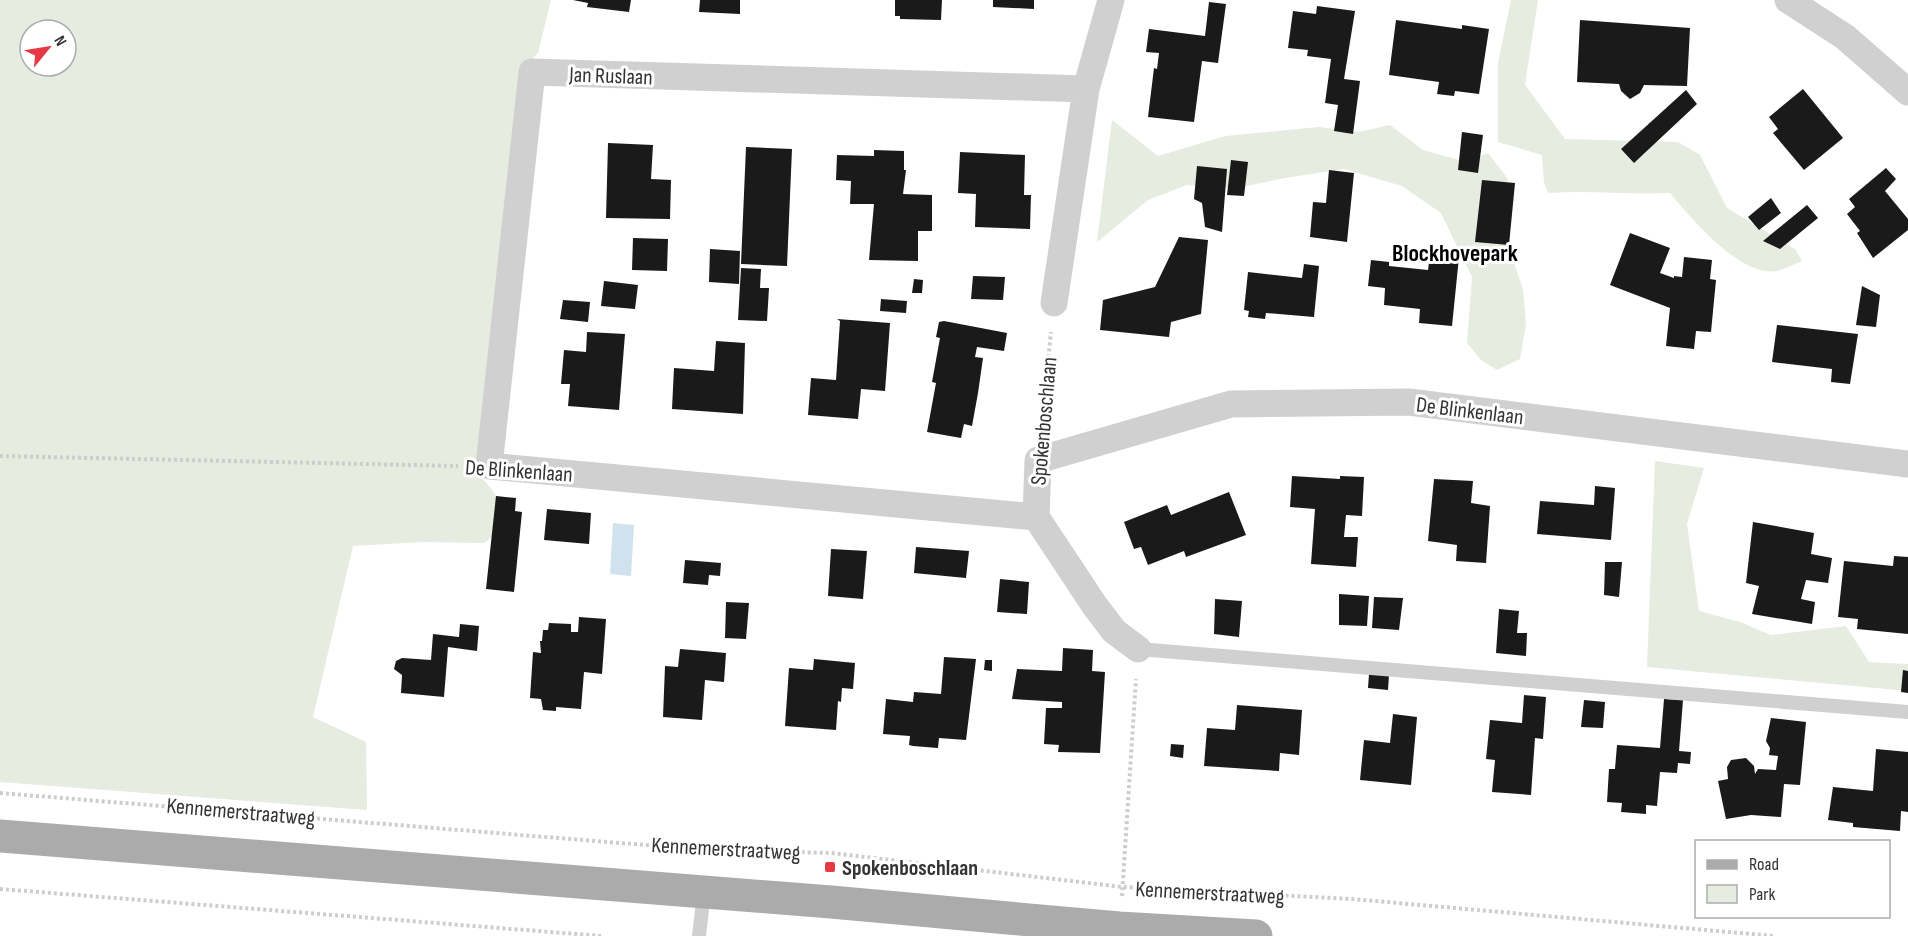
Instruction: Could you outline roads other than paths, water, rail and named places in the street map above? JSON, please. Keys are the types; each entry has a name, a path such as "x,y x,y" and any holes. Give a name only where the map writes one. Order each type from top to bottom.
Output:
{"main road":[{"name":"Kennemerstraatweg","path":"0,837 704,892 1119,928 1256,936"}],"street":[{"path":"1054,303 1086,89 1112,0"},
{"path":"1788,0 1845,37 1908,92"},
{"name":"Jan Ruslaan","path":"489,466 532,72 1086,89"},
{"name":"De Blinkenlaan","path":"1038,460 1231,404 1408,402 1908,464"},
{"name":"Spokenboschlaan","path":"1038,460 1036,517 1101,615 1114,631 1138,649"},
{"name":"De Blinkenlaan","path":"489,466 1036,517"}],"lane":[{"path":"1138,649 1908,712"},
{"path":"699,936 704,892"}],"water":[{"path":"613,523 634,525 631,576 610,574"}],"place":[{"name":"Spokenboschlaan","path":"830,867"}],"district":[{"name":"Blockhovepark","path":"1455,253"}]}
